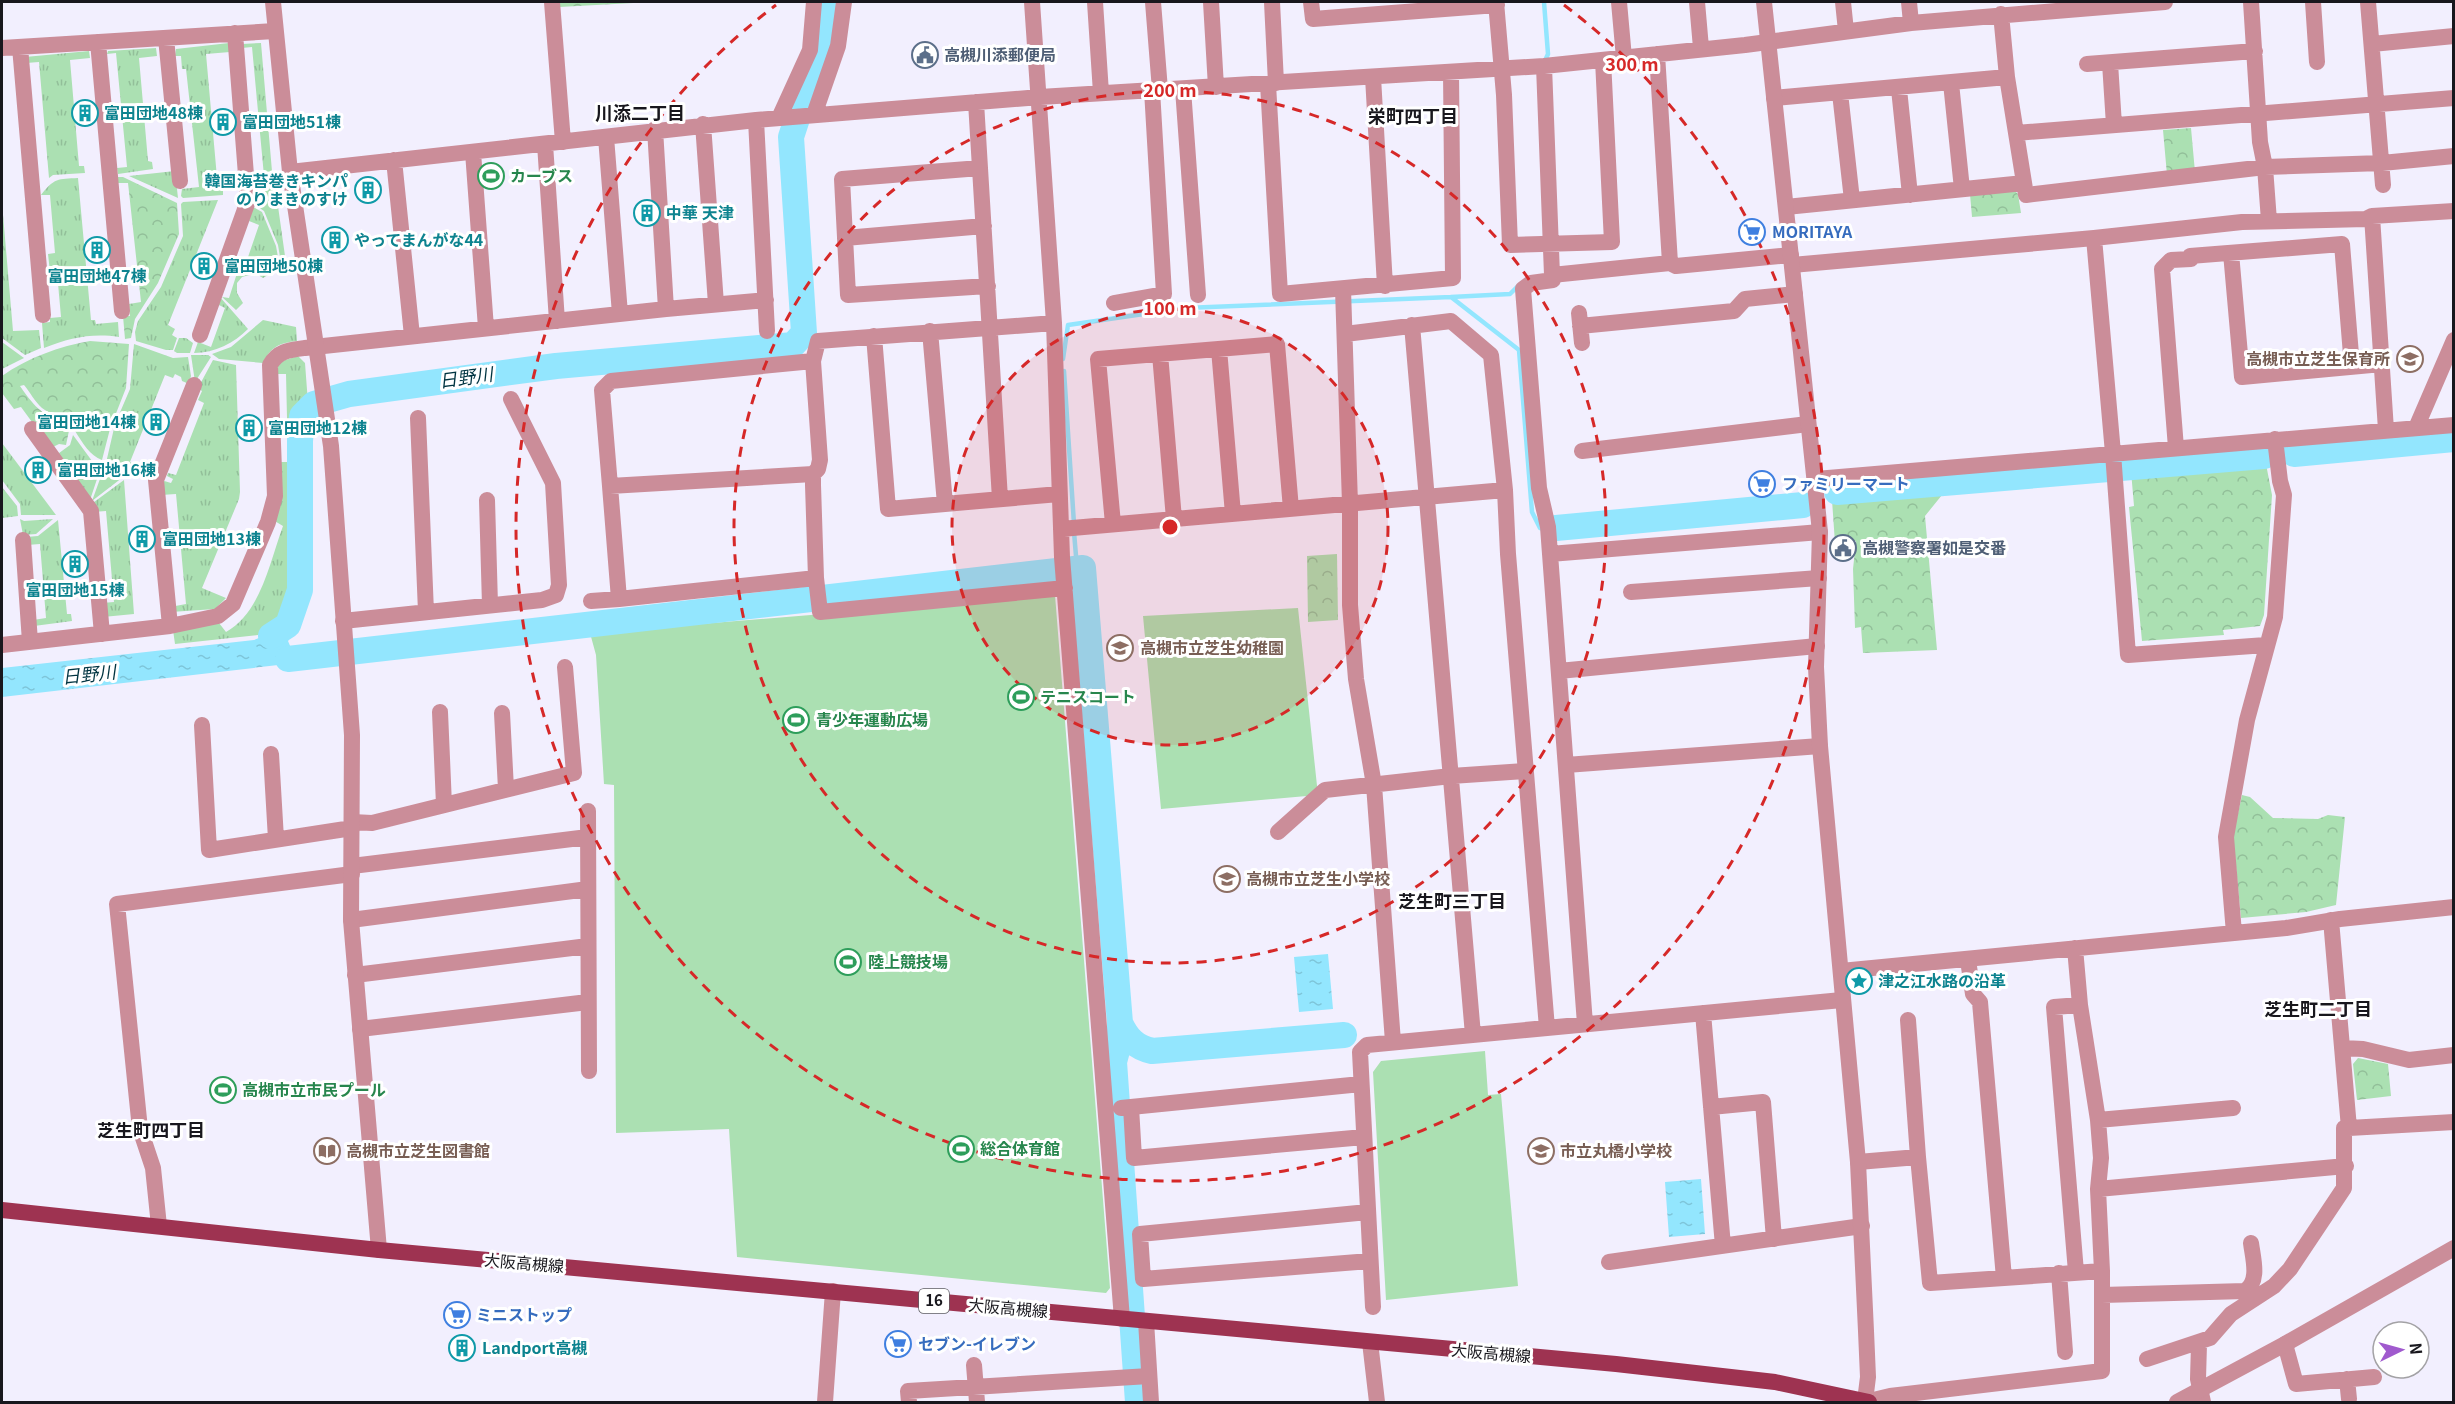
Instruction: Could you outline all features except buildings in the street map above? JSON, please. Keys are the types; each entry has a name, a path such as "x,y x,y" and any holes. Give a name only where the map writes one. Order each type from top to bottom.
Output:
{"main road":[{"name":"大阪高槻線","path":"2,1210 379,1250 1616,1364 1775,1382 1866,1402"}],"street":[{"path":"273,2 290,172 331,446 352,735 351,920 379,1250"},
{"path":"552,2 563,142"},
{"path":"779,118 810,50 814,2"},
{"path":"814,115 838,46 844,2"},
{"path":"1032,2 1054,322 1062,558 1119,1108 1118,1267 1122,1319"},
{"path":"1095,2 1101,93"},
{"path":"1114,303 1164,294 1153,2"},
{"path":"1211,2 1216,87"},
{"path":"1272,2 1272,83 1280,294 1454,278 1451,72"},
{"path":"1311,2 1313,19 1373,8 1496,3 1502,69 1510,245 1612,242 1603,60"},
{"path":"1619,2 1624,58"},
{"path":"1697,2 1701,48"},
{"path":"1764,2 1820,532 1816,667 1820,746 1858,1162 1868,1377 1866,1402 1902,1394 2102,1371 2102,1271 2098,1189 2101,1158 2098,1120 2080,1005 2075,948"},
{"path":"1843,2 1846,31"},
{"path":"1909,2 1911,23"},
{"path":"290,172 703,124 1040,97 1544,66 2008,10 2063,5 2165,2"},
{"path":"2251,2 2260,142 2265,167 2269,221"},
{"path":"2313,2 2317,62"},
{"path":"2368,2 2383,185"},
{"path":"2008,10 2007,77 2026,195 2265,167 2382,163 2454,156"},
{"path":"813,22 841,26"},
{"path":"2,48 275,31"},
{"path":"200,335 248,201 235,33"},
{"path":"2372,44 2454,36"},
{"path":"166,38 181,118 180,181"},
{"path":"98,42 122,311"},
{"path":"20,47 43,315"},
{"path":"2087,64 2255,51"},
{"path":"1657,54 1670,263"},
{"path":"2110,63 2114,125"},
{"path":"1544,66 1553,280 1531,283 1523,289 1539,488 1548,527 1586,1024"},
{"path":"1373,77 1385,286"},
{"path":"1774,98 2007,77"},
{"path":"1952,83 1962,189"},
{"path":"1183,88 1198,295"},
{"path":"1899,88 1910,195"},
{"path":"1840,93 1852,200"},
{"path":"2016,133 2454,98"},
{"path":"976,102 1000,499"},
{"path":"756,120 767,331"},
{"path":"703,124 716,304"},
{"path":"655,129 666,309"},
{"path":"606,137 620,314"},
{"path":"545,144 557,321"},
{"path":"472,152 486,328"},
{"path":"394,160 412,336"},
{"path":"980,168 842,179 848,295 988,286"},
{"path":"1786,207 2024,183"},
{"path":"1552,276 1670,263 1676,266 1791,260 2094,238 2269,221 2366,219 2372,216 2454,211"},
{"path":"2372,216 2386,430"},
{"path":"845,238 984,226"},
{"path":"2094,238 2128,655 2266,645"},
{"path":"2176,448 2162,269 2170,260 2231,252 2342,244 2352,367"},
{"path":"2231,252 2242,377 2382,364"},
{"path":"1343,289 1350,504 1350,605 1356,679 1374,785 1393,1042"},
{"path":"1581,327 1683,309 1734,311 1745,299 1795,294"},
{"path":"2,645 170,627 218,616 233,604 268,522 274,495 270,365 276,355 286,351 412,336 766,300"},
{"path":"1345,334 1451,321 1491,355 1547,1028"},
{"path":"610,486 813,474 818,469 820,460 813,361 818,341 1054,322"},
{"path":"1412,325 1473,1035"},
{"path":"930,331 945,504"},
{"path":"874,336 888,509 1059,494"},
{"path":"2416,428 2454,340"},
{"path":"1113,524 1098,359 1277,344 1292,509"},
{"path":"1219,349 1233,514"},
{"path":"1160,354 1174,519"},
{"path":"619,599 602,390 611,381 813,361"},
{"path":"170,627 156,480 194,385"},
{"path":"343,621 542,600 556,595 560,585 553,483 511,399"},
{"path":"418,418 426,612"},
{"path":"1582,451 1808,424"},
{"path":"1816,479 2113,464 2176,448 2454,425"},
{"path":"32,429 91,511 102,634"},
{"path":"2234,933 2226,837 2247,720 2275,617 2284,495 2280,481 2276,440"},
{"path":"813,474 820,612 1064,583"},
{"path":"1061,529 1504,490"},
{"path":"487,500 490,605"},
{"path":"1550,554 1820,532"},
{"path":"22,540 30,642"},
{"path":"1631,592 1819,578"},
{"path":"591,602 817,581"},
{"path":"1559,671 1817,646"},
{"path":"202,725 210,850 372,823 574,773 565,667"},
{"path":"440,712 444,805"},
{"path":"502,712 506,789"},
{"path":"1566,765 1820,746"},
{"path":"271,754 276,840"},
{"path":"1278,832 1325,790 1451,776 1526,771"},
{"path":"588,811 589,1071"},
{"path":"159,1226 153,1168 140,1130 117,904 588,837"},
{"path":"351,920 588,889"},
{"path":"1841,971 2234,933 2454,907"},
{"path":"2331,920 2349,1128"},
{"path":"355,975 588,946"},
{"path":"1968,960 1973,994 1980,1002 2004,1278"},
{"path":"1373,1307 1360,1052 1368,1045 1842,1000"},
{"path":"360,1029 588,1002"},
{"path":"2065,1352 2068,1272 2054,1007 2080,1005"},
{"path":"1703,1013 1723,1246"},
{"path":"1908,1020 1930,1283 2102,1271"},
{"path":"2342,1048 2363,1049 2409,1060 2454,1055"},
{"path":"1119,1108 1361,1084"},
{"path":"1711,1107 1763,1102 1774,1239"},
{"path":"1119,1108 1134,1158 1364,1137"},
{"path":"2098,1120 2233,1108"},
{"path":"2147,1359 2199,1344 2210,1338 2231,1314 2274,1286 2290,1269 2344,1188 2346,1166 2344,1128 2454,1122"},
{"path":"1858,1162 1918,1156"},
{"path":"2098,1189 2346,1166"},
{"path":"1368,1212 1140,1234 1143,1279 1370,1261"},
{"path":"1609,1262 1862,1226"},
{"path":"2102,1295 2245,1291 2251,1287 2261,1261 2251,1243"},
{"path":"2177,1402 2201,1396 2285,1344 2454,1248"},
{"path":"1118,1267 1142,1264"},
{"path":"825,1402 833,1291"},
{"path":"1146,1322 1151,1402"},
{"path":"1370,1342 1377,1402"},
{"path":"2199,1344 2198,1378 2201,1396"},
{"path":"2285,1344 2296,1384 2371,1377"},
{"path":"974,1365 976,1395"},
{"path":"909,1402 909,1391 976,1395 1149,1376"},
{"path":"2348,1379 2349,1399"}],"green space":[{"path":"559,2 652,2 559,7"},
{"path":"229,43 230,52 206,54 218,189 223,189 223,195 183,198 182,189 199,187 186,69 182,69 181,56 175,56 176,49"},
{"path":"261,43 273,183 256,193 255,177 264,176 252,47 242,48 242,44"},
{"path":"156,48 157,56 139,58 148,161 152,162 153,169 118,174 117,168 127,167 116,53 107,54 108,51"},
{"path":"89,51 90,58 70,60 79,166 84,166 85,173 53,175 49,178 39,62 26,63 25,57"},
{"path":"2191,128 2195,172 2167,175 2163,130"},
{"path":"175,171 178,198 129,176"},
{"path":"118,177 123,177 177,203 179,234 158,283 135,319 131,338 125,339 123,316 130,316 129,304 141,302 128,183 118,183"},
{"path":"78,178 91,320 95,320 96,324 118,322 119,337 81,337 44,348 42,323 50,322 50,318 61,317 57,272 50,272 48,254 55,253 50,195 41,195 49,185 57,180"},
{"path":"274,186 286,263 281,263 278,245 264,211 249,201"},
{"path":"2013,189 2018,194 2021,213 1972,217 1970,194"},
{"path":"218,200 168,325 175,329 172,335 177,338 173,350 136,341 135,332 138,321 161,287 183,236 181,204"},
{"path":"2,203 13,331 39,330 41,348 25,355 2,338"},
{"path":"253,207 262,212 276,246 280,268 263,278 255,273 251,274 248,268 236,259 247,260 259,225 249,221"},
{"path":"235,261 243,266 249,275 242,277 237,283 237,293 243,303 236,310 222,297 229,298 239,267 233,265"},
{"path":"220,297 248,329 237,339 224,346 194,353 198,342 211,347 225,308 217,304"},
{"path":"263,320 296,327 297,341 276,347 263,363 219,359 212,354 231,347"},
{"path":"179,338 186,338 193,343 190,353 174,351"},
{"path":"90,341 129,344 126,388 113,421 76,419 48,412 37,403 24,385 20,386 41,411 53,417 71,421 66,445 59,444 51,448 21,407 14,409 2,393 2,376 44,354"},
{"path":"2,342 24,358 2,369"},
{"path":"134,344 173,358 188,357 191,376 189,384 175,374 173,378 165,375 130,462 133,464 129,473 106,463 115,424 130,389"},
{"path":"191,355 211,357 195,382"},
{"path":"298,356 305,363 308,403 300,411 292,427 294,582 292,601 286,618 258,635 175,644 173,630 219,623 226,632 248,612 263,585 283,526 273,520 278,462 288,462 286,374 275,374 279,362"},
{"path":"213,360 236,365 240,492 202,588 226,598 215,609 171,612 170,607 186,604 176,494 161,495 161,480 171,483 173,479 167,476 168,473 176,475 204,403 198,400 202,391 198,388"},
{"path":"76,422 100,426 111,425 102,460 83,444 75,431"},
{"path":"73,435 92,461 102,464 90,500 55,456 70,445"},
{"path":"2,443 56,515 21,515 20,504 2,480"},
{"path":"2265,459 2272,495 2264,615 2260,626 2223,630 2224,635 2142,641 2129,507 2134,506 2131,471"},
{"path":"105,465 127,474 92,501"},
{"path":"124,480 134,614 103,617 102,603 114,602 106,511 93,512 90,505"},
{"path":"2,487 17,506 18,516 2,518"},
{"path":"1942,487 1942,495 1925,516 1937,650 1863,653 1861,627 1855,628 1853,569 1856,541 1835,543 1832,500 1835,497"},
{"path":"20,519 24,521 53,519 36,534 23,535"},
{"path":"58,520 67,614 71,614 72,621 34,626 33,620 46,618 40,544 27,545 26,537 38,536"},
{"path":"1337,554 1338,620 1308,622 1307,556"},
{"path":"1055,595 1110,1288 1106,1293 737,1257 729,1129 616,1133 614,785 604,784 596,655 590,633"},
{"path":"1298,608 1318,795 1161,809 1143,616"},
{"path":"2242,795 2250,797 2273,818 2318,819 2328,815 2345,817 2336,905 2306,912 2241,918 2233,836"},
{"path":"1485,1051 1488,1095 1501,1094 1518,1286 1386,1300 1373,1072 1381,1061"},
{"path":"2358,1058 2388,1064 2391,1096 2357,1100 2353,1064"}],"water":[{"path":"291,610 303,614 288,641 291,648 297,650 322,647 322,660 2,697 2,668 254,640 275,629"},
{"path":"1328,954 1333,1009 1299,1012 1294,957"},
{"path":"1701,1179 1705,1234 1669,1237 1665,1182"}],"waterway":[{"name":"日野川","path":"271,636 288,625 300,590 300,441 302,416 314,404 349,394 556,366 793,345 804,333 791,137 820,48 827,2"},
{"path":"1544,2 1548,54 1544,63"},
{"path":"1451,297 1510,294 1517,287"},
{"path":"1063,359 1068,325 1185,308 1451,297 1519,350 1532,512 1540,528 1545,529"},
{"path":"1064,371 1074,524"},
{"path":"2294,454 2454,439"},
{"path":"1837,492 2264,456"},
{"path":"1556,528 1803,505"},
{"path":"1074,532 1077,568"},
{"path":"288,659 1083,568 1120,1023 1136,1044 1152,1051 1344,1035"},
{"path":"1120,1023 1120,1039 1114,1062 1138,1402"}],"place":[{"name":"高槻川添郵便局","path":"925,55"},
{"name":"富田団地48棟","path":"85,113"},
{"name":"富田団地51棟","path":"223,122"},
{"name":"カーブス","path":"491,176"},
{"name":"韓国海苔巻きキンパ のりまきのすけ","path":"368,190"},
{"name":"中華 天津","path":"647,213"},
{"name":"MORITAYA","path":"1752,232"},
{"name":"やってまんがな44","path":"335,240"},
{"name":"富田団地47棟","path":"97,250"},
{"name":"富田団地50棟","path":"204,266"},
{"name":"高槻市立芝生保育所","path":"2410,359"},
{"name":"富田団地14棟","path":"156,422"},
{"name":"富田団地12棟","path":"249,428"},
{"name":"富田団地16棟","path":"38,470"},
{"name":"ファミリーマート","path":"1762,484"},
{"name":"富田団地13棟","path":"142,539"},
{"name":"高槻警察署如是交番","path":"1843,548"},
{"name":"富田団地15棟","path":"75,564"},
{"name":"高槻市立芝生幼稚園","path":"1120,648"},
{"name":"テニスコート","path":"1021,697"},
{"name":"青少年運動広場","path":"796,720"},
{"name":"高槻市立芝生小学校","path":"1227,879"},
{"name":"陸上競技場","path":"848,962"},
{"name":"津之江水路の沿革","path":"1859,981"},
{"name":"高槻市立市民プール","path":"223,1090"},
{"name":"総合体育館","path":"961,1149"},
{"name":"高槻市立芝生図書館","path":"327,1151"},
{"name":"市立丸橋小学校","path":"1541,1151"},
{"name":"ミニストップ","path":"457,1315"},
{"name":"セブン-イレブン","path":"898,1344"},
{"name":"Landport高槻","path":"462,1348"}],"district":[{"name":"川添二丁目","path":"640,114"},
{"name":"栄町四丁目","path":"1413,117"},
{"name":"芝生町三丁目","path":"1452,902"},
{"name":"芝生町二丁目","path":"2318,1010"},
{"name":"芝生町四丁目","path":"151,1131"}]}
